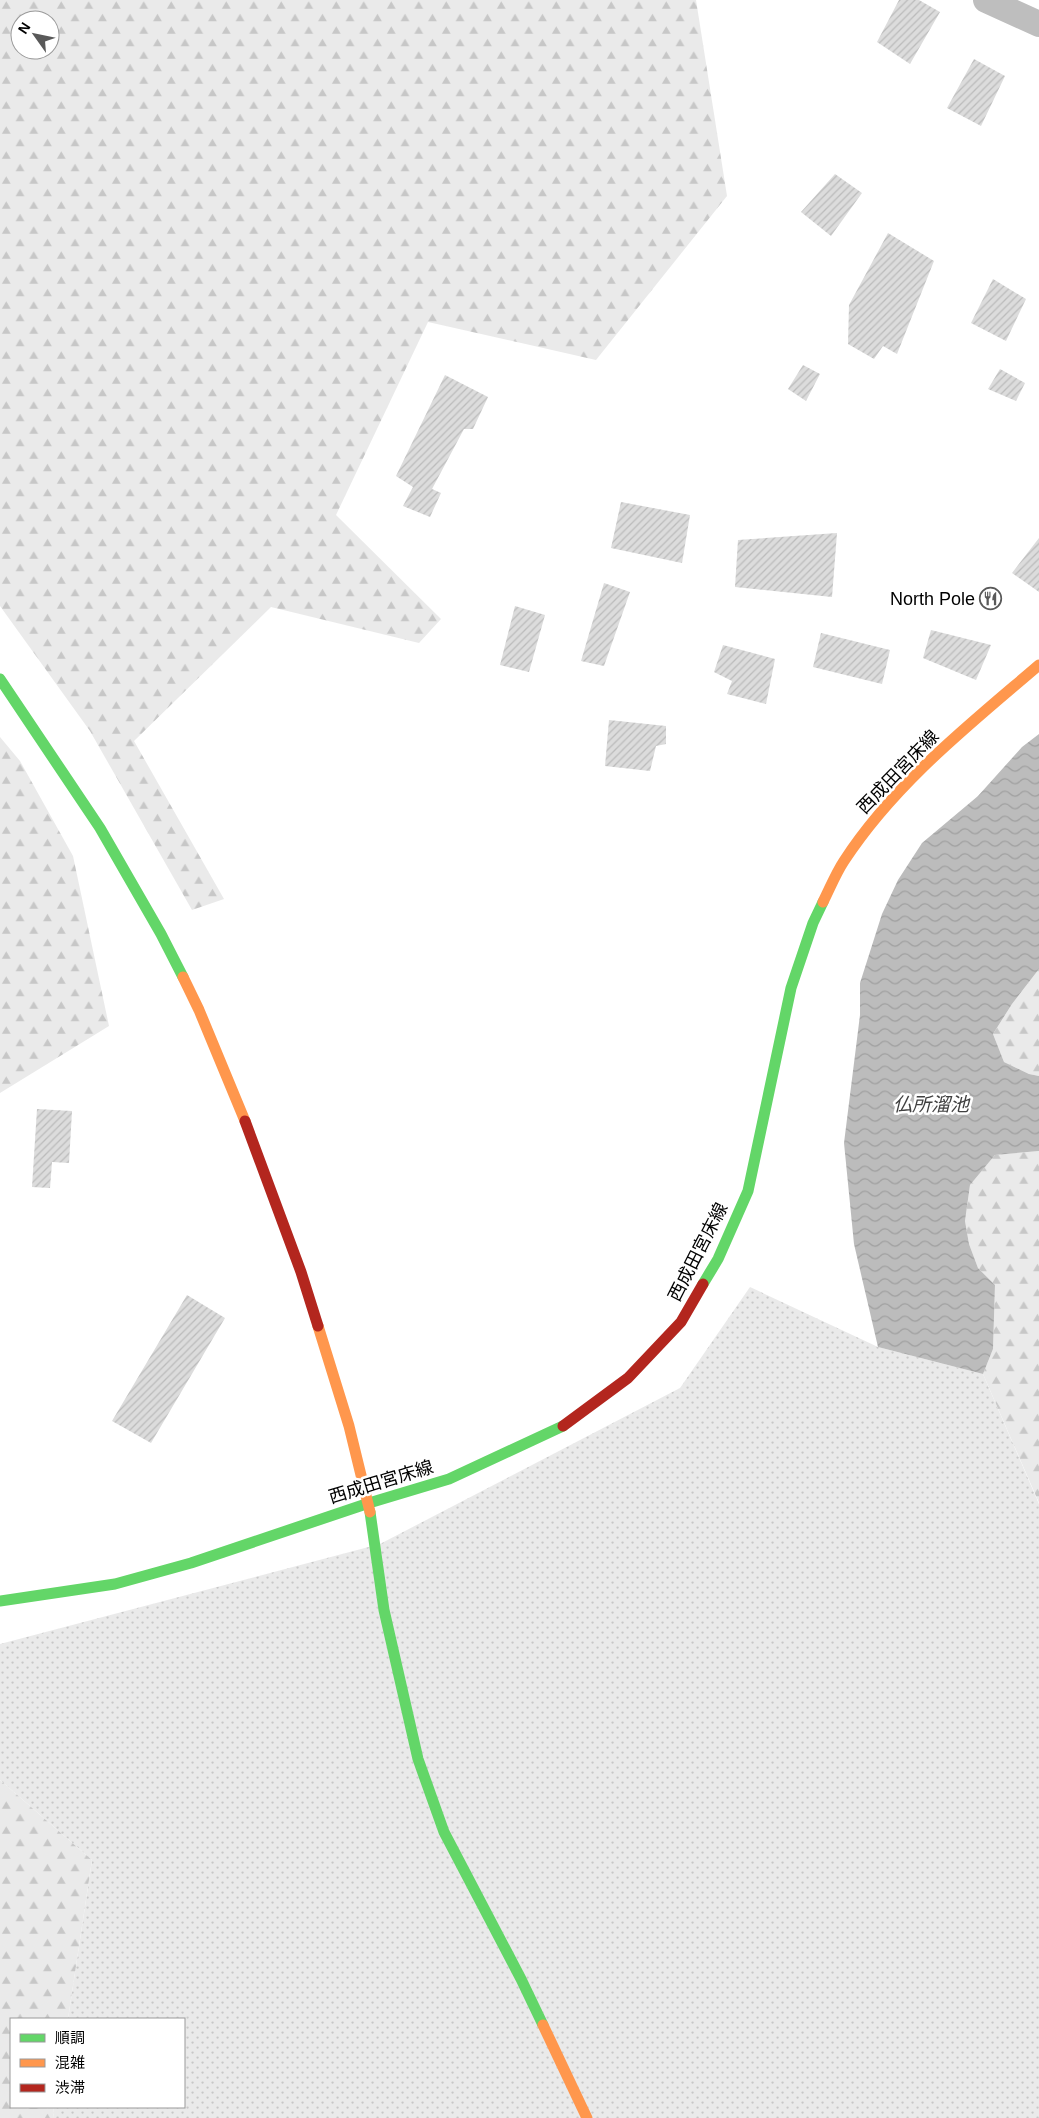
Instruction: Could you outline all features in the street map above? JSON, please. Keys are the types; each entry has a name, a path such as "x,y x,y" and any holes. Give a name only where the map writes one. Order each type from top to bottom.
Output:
{"street":[{"path":"986,0 1039,24"},
{"name":"西成田宮床線","path":"0,1601 115,1584 191,1563 369,1503 449,1479 568,1424 628,1378 681,1322 718,1259 748,1191 791,988 813,923 843,862 882,809 928,761 1039,665"},
{"path":"0,679 100,828 161,934 199,1010 257,1149 301,1272 349,1426 369,1503 384,1610 418,1759 444,1832 521,1979 587,2118"}],"green space":[{"path":"0,0 696,0 727,196 596,360 428,322 336,515 441,619 419,643 271,607 134,741 224,899 192,910 90,731 0,606"},
{"path":"0,737 20,761 73,856 109,1026 0,1093"},
{"path":"1039,969 1039,1076 1029,1074 1004,1062 993,1034 1012,1004"},
{"path":"1039,1151 1039,1503 983,1374 993,1349 995,1285 978,1268 969,1244 965,1221 970,1185 995,1155"},
{"path":"750,1287 878,1347 983,1374 1039,1504 1039,2118 53,2118 54,2108 185,2108 185,2018 68,2018 92,1860 0,1780 0,1644 380,1544 680,1388"},
{"path":"0,1780 92,1860 68,2018 10,2018 10,2108 54,2108 53,2118 0,2118"}],"water":[{"name":"仏所溜池","path":"1039,734 1039,969 1012,1004 993,1034 1004,1062 1029,1074 1039,1076 1039,1151 995,1155 970,1185 965,1221 969,1244 978,1268 995,1285 993,1349 983,1374 878,1347 854,1244 844,1143 860,1015 860,983 882,914 898,880 922,843 978,796 1022,747"}],"building":[{"path":"899,0 919,0 940,12 910,64 877,42"},
{"path":"974,59 1005,76 981,126 947,108"},
{"path":"835,174 862,193 831,236 801,212"},
{"path":"888,233 934,261 897,354 883,346 874,359 848,344 849,305"},
{"path":"993,279 1026,299 1006,341 971,323"},
{"path":"803,365 820,374 806,401 788,389"},
{"path":"1000,369 1025,383 1016,401 988,389"},
{"path":"445,375 488,397 473,429 464,429 432,489 441,493 430,517 403,506 413,487 396,476"},
{"path":"621,502 690,515 682,563 611,548"},
{"path":"837,533 832,597 735,587 738,540"},
{"path":"1039,538 1039,592 1012,573"},
{"path":"604,583 630,592 604,666 581,661"},
{"path":"515,606 545,615 529,672 500,665"},
{"path":"931,630 991,645 976,680 923,658"},
{"path":"821,633 890,650 882,684 813,667"},
{"path":"723,645 775,659 766,704 727,694 732,681 714,672"},
{"path":"609,720 666,726 666,744 656,746 650,771 605,766"},
{"path":"37,1109 72,1111 69,1163 52,1162 50,1188 32,1187"},
{"path":"187,1295 225,1318 151,1443 112,1421"}],"traffic: fast":[{"path":"0,679 100,828 161,934 183,977"},
{"path":"703,1284 718,1259 748,1191 791,988 813,923 823,902"},
{"path":"0,1601 115,1584 191,1563 369,1503 449,1479 563,1426"},
{"path":"370,1512 384,1610 418,1759 444,1832 543,2025"}],"traffic: slow":[{"path":"823,902 844,861 886,806 934,756 1039,665"},
{"path":"183,977 199,1010 245,1121"},
{"path":"318,1326 349,1426 370,1512"},
{"path":"543,2025 587,2118"}],"traffic: jam":[{"path":"245,1121 301,1272 318,1326"},
{"path":"563,1426 628,1378 681,1322 703,1284"}],"place":[{"name":"North Pole","path":"991,599"}]}
